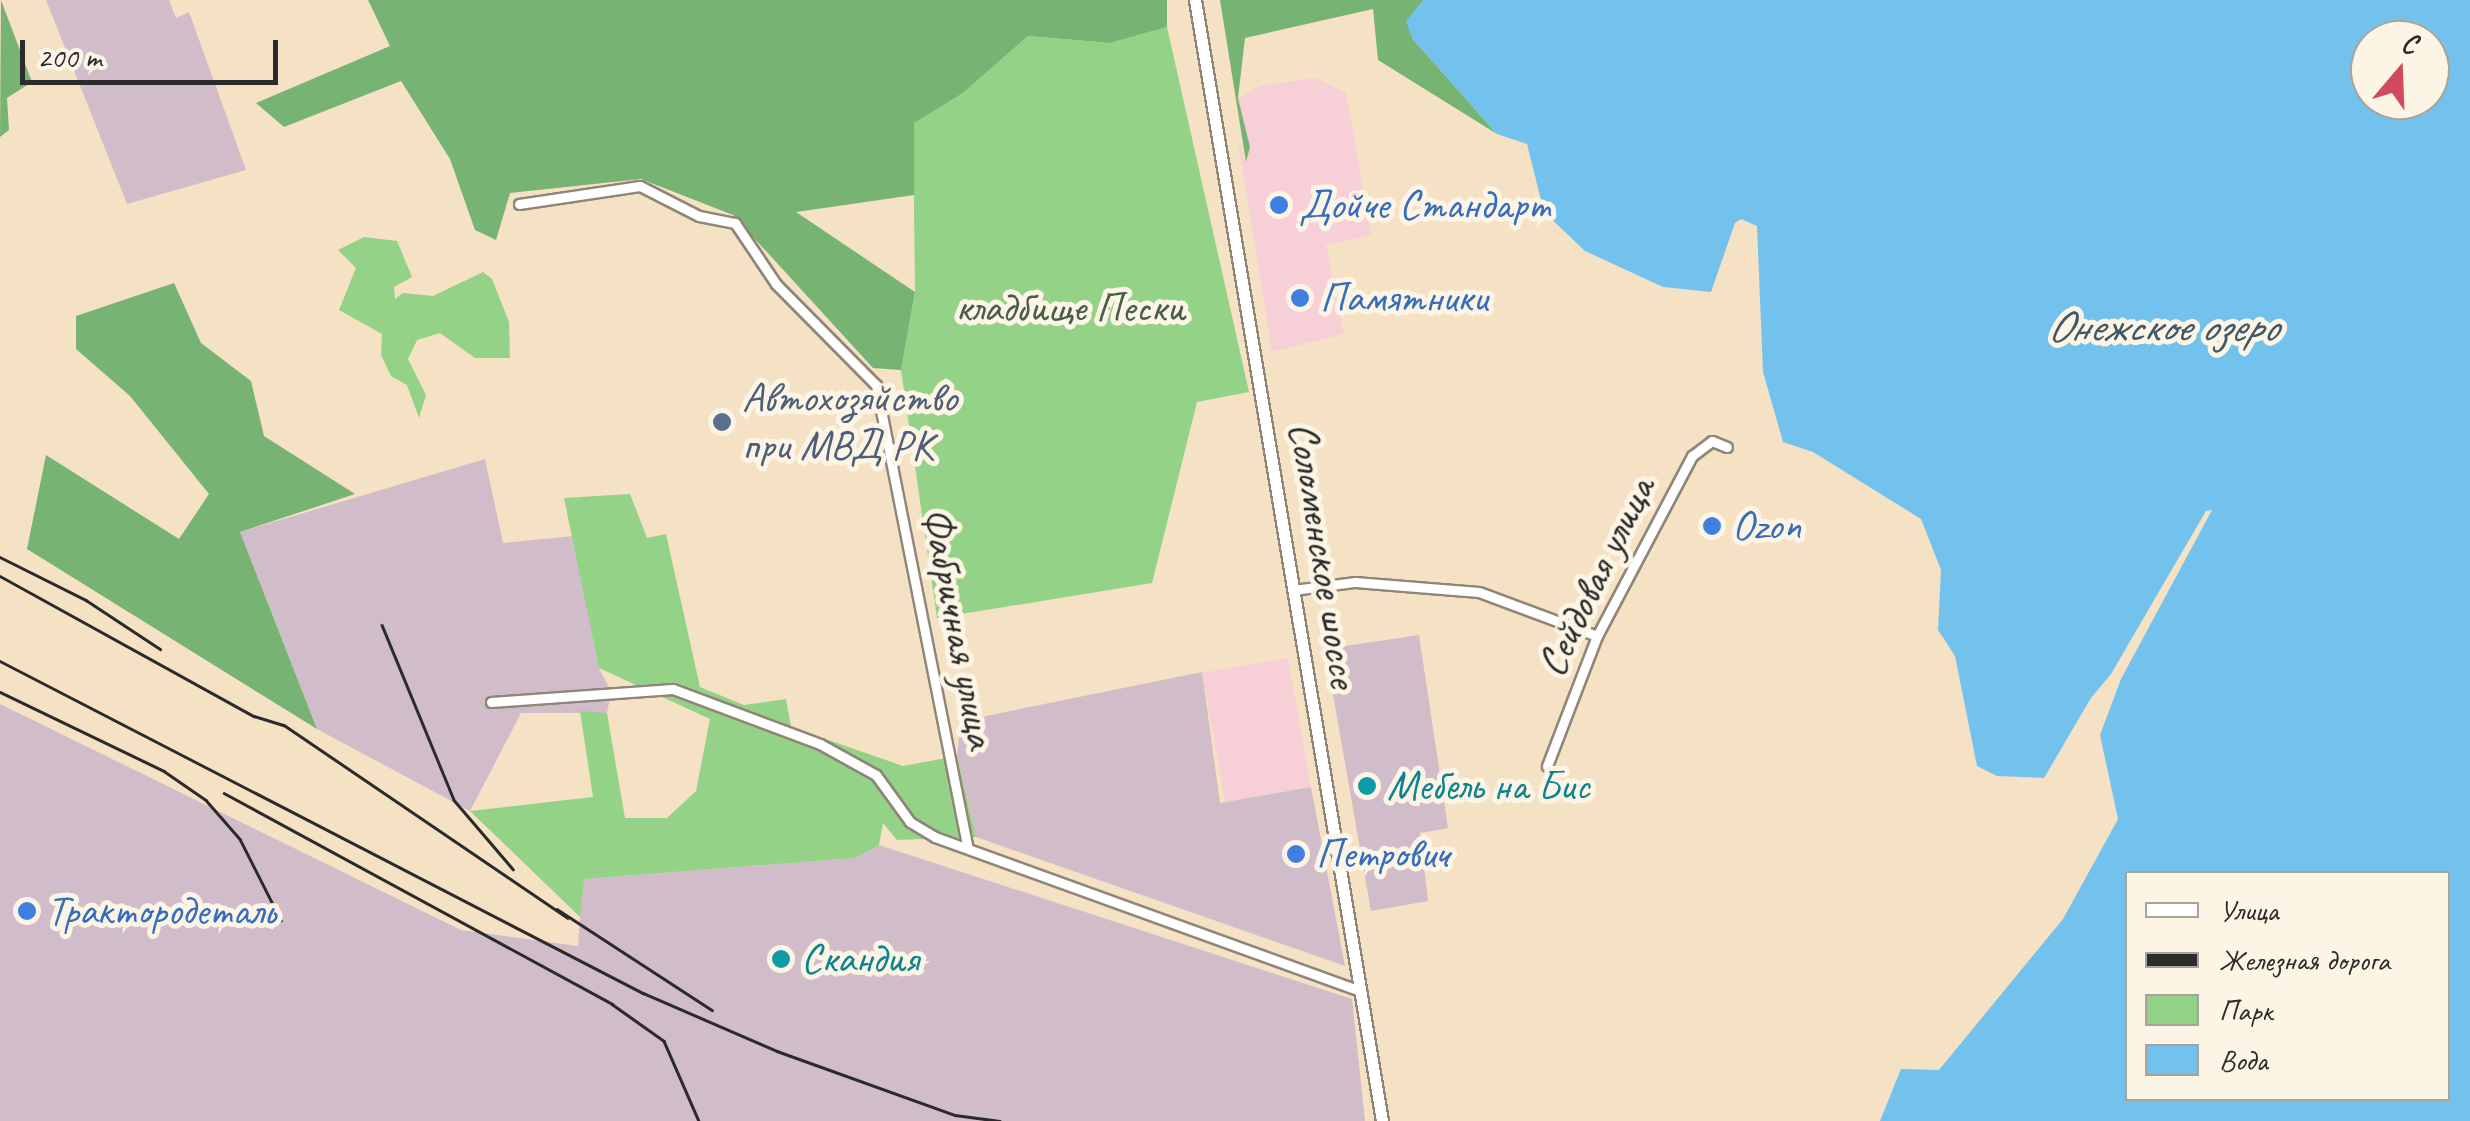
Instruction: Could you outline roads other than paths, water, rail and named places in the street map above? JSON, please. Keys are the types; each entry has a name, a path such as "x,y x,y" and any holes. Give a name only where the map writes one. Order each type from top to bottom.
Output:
{"main road":[{"name":"Соломенское шоссе","path":"1195,0 1382,1121"}],"street":[{"name":"Фабричная улица","path":"519,204 640,186 699,216 735,222 776,284 876,385 968,846"},
{"name":"Сейдовая улица","path":"1548,766 1598,636 1692,456 1712,441 1728,447"},
{"path":"1293,590 1355,582 1478,592 1598,636"},
{"path":"491,702 674,689 820,744 876,775 910,822 1361,992"}],"water":[{"name":"Онежское озеро","path":"1423,0 2470,0 2470,1121 1880,1121 1901,1069 1939,1070 2063,919 2118,819 2100,735 2121,679 2111,674 2091,698 2044,778 1997,776 1977,766 1955,656 1938,630 1941,570 1921,519 1813,452 1783,442 1763,372 1757,226 1741,219 1735,223 1711,292 1663,287 1585,251 1544,212 1527,144 1497,134 1412,38 1406,21"}],"railway":[{"path":"0,557 86,600 160,649"},
{"path":"0,576 254,716 284,725 568,918"},
{"path":"382,625 454,800 513,869"},
{"path":"0,661 643,993 777,1051 955,1115 1000,1121"},
{"path":"0,692 164,771 206,800 240,839 281,920"},
{"path":"224,793 612,1004 664,1041 699,1121"},
{"path":"557,909 712,1010"}],"place":[{"name":"Дойче Стандарт","path":"1279,205"},
{"name":"Памятники","path":"1300,298"},
{"name":"Автохозяйство при МВД РК","path":"722,422"},
{"name":"Ozon","path":"1712,526"},
{"name":"Мебель на Бис","path":"1367,786"},
{"name":"Петрович","path":"1296,854"},
{"name":"Трактородеталь","path":"27,911"},
{"name":"Скандия","path":"781,959"}],"park label":[{"name":"кладбище Пески","path":"1070,308"}]}
